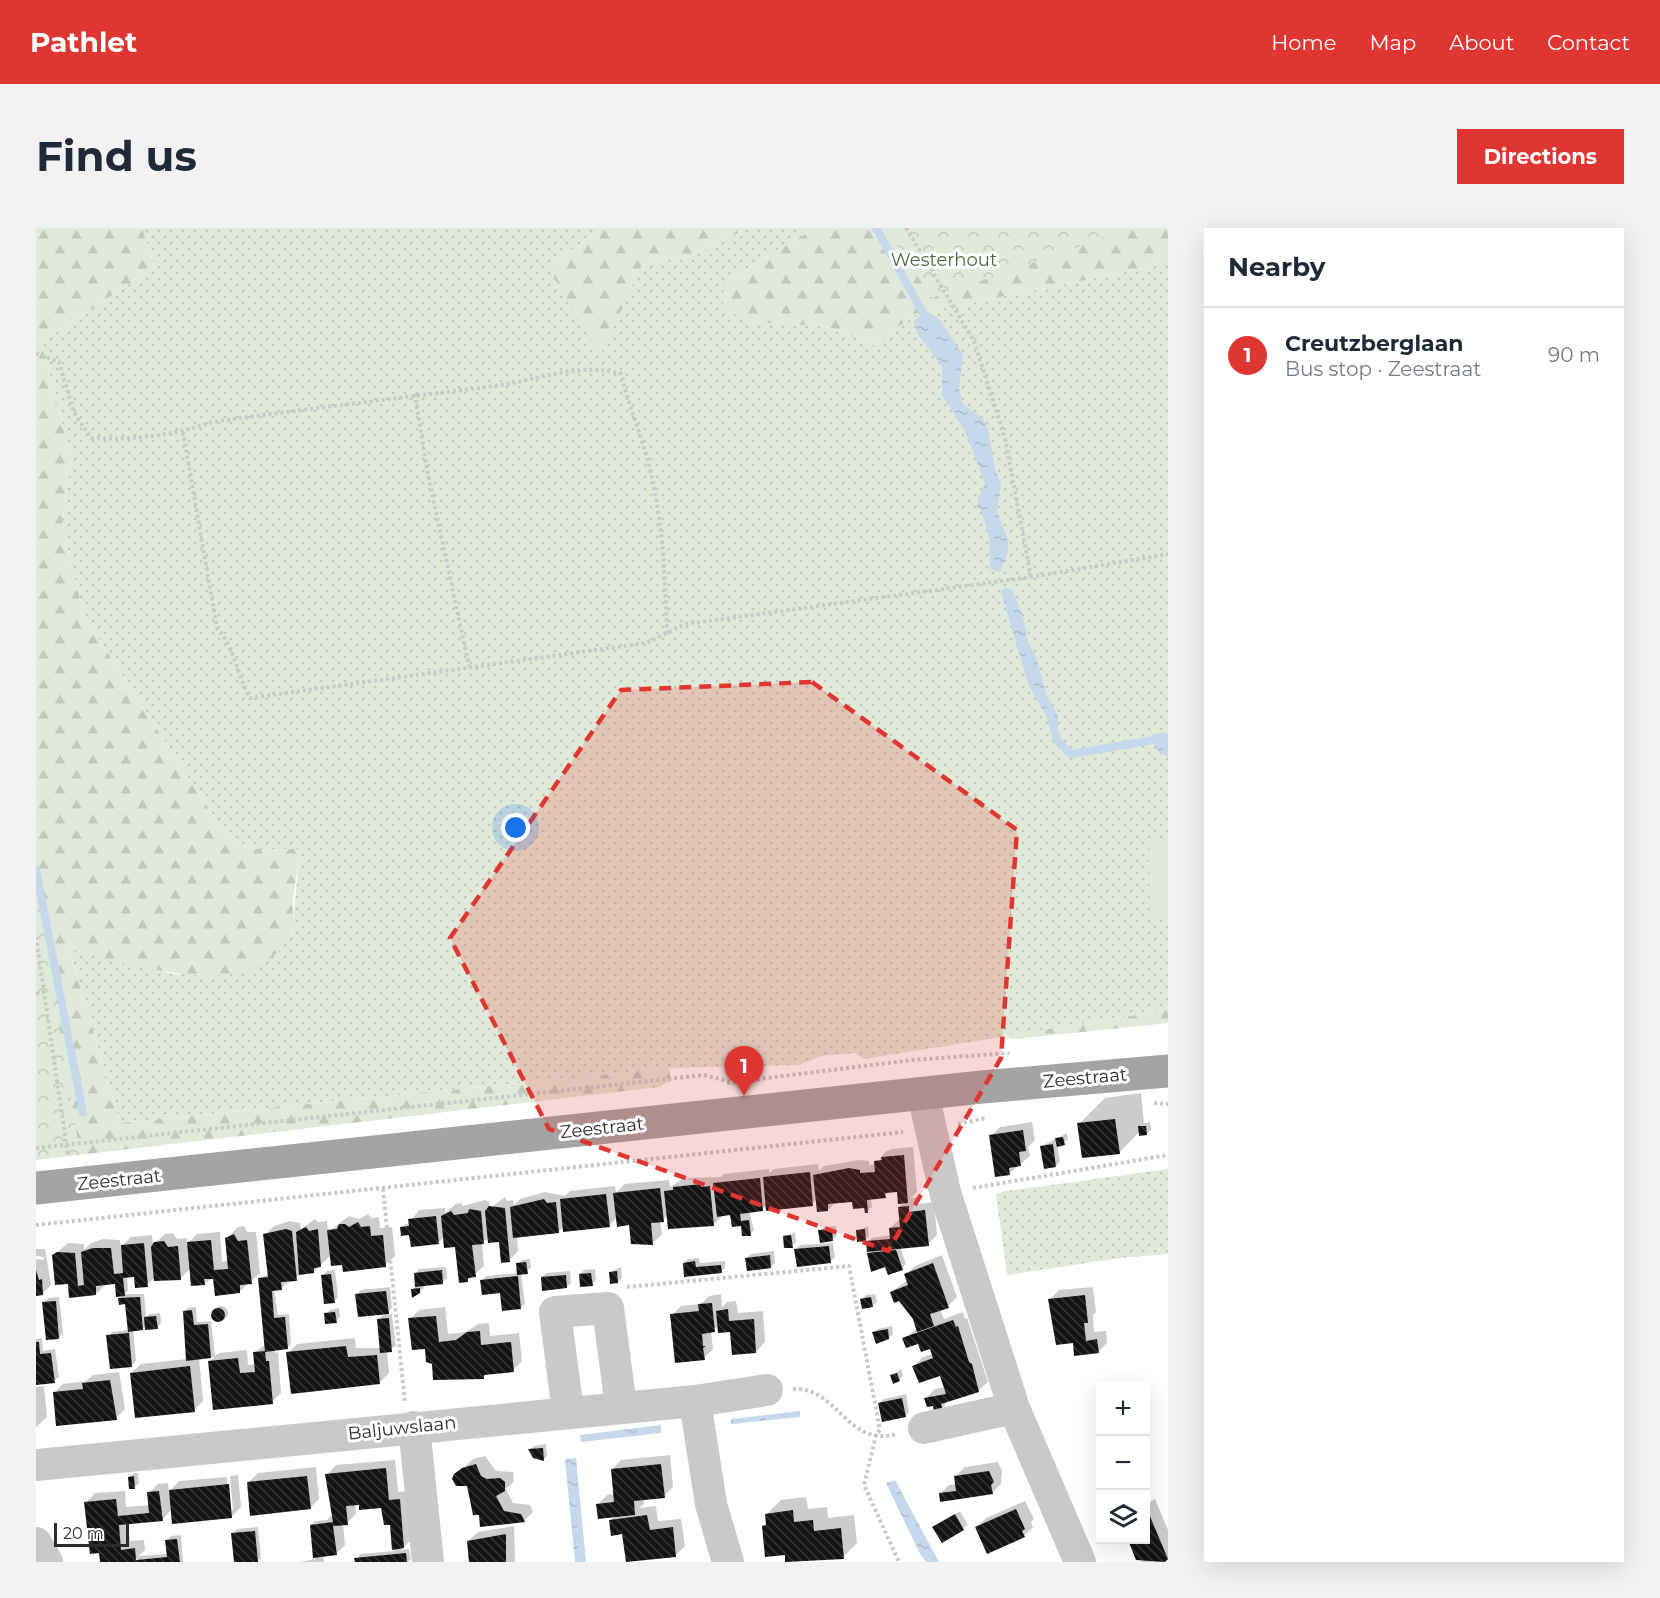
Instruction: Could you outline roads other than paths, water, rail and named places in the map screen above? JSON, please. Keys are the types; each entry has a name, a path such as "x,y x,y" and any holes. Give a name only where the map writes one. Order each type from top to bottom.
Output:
{"main road":[{"name":"Zeestraat","path":"36,1188 923,1094 1168,1071"}],"street":[{"path":"923,1094 945,1192 1014,1408 1080,1562"},
{"path":"568,1412 555,1312 608,1308 621,1407"},
{"name":"Baljuwslaan","path":"36,1465 695,1401 767,1390"},
{"path":"695,1401 711,1504 728,1562"},
{"path":"924,1428 1014,1408"},
{"path":"411,1427 428,1562"},
{"path":"36,1543 47,1562"}],"water":[{"path":"927,311 940,320 963,355 959,388 962,403 983,419 988,429 995,469 1001,484 997,511 1008,540 1008,551 1000,572 990,569 989,536 981,510 977,508 978,498 985,484 965,431 942,395 942,366 917,333 914,321"},
{"path":"1005,588 1012,590 1022,613 1028,642 1036,657 1047,696 1058,716 1058,727 1053,728 1029,686 1001,592"},
{"path":"1165,732 1168,735 1168,757 1156,748 1152,735"},
{"path":"800,1411 800,1417 731,1424 731,1419"},
{"path":"661,1425 661,1433 581,1442 580,1435"},
{"path":"576,1458 586,1562 575,1562 565,1459"},
{"path":"895,1480 939,1562 926,1562 920,1554 886,1483"}],"waterway":[{"path":"876,228 927,320"},
{"path":"1051,718 1057,740 1071,754 1159,739 1168,743"},
{"path":"36,870 83,1113"}],"place":[{"name":"Creutzberglaan","path":"744,1096"}],"park label":[{"name":"Westerhout","path":"944,260"}]}
